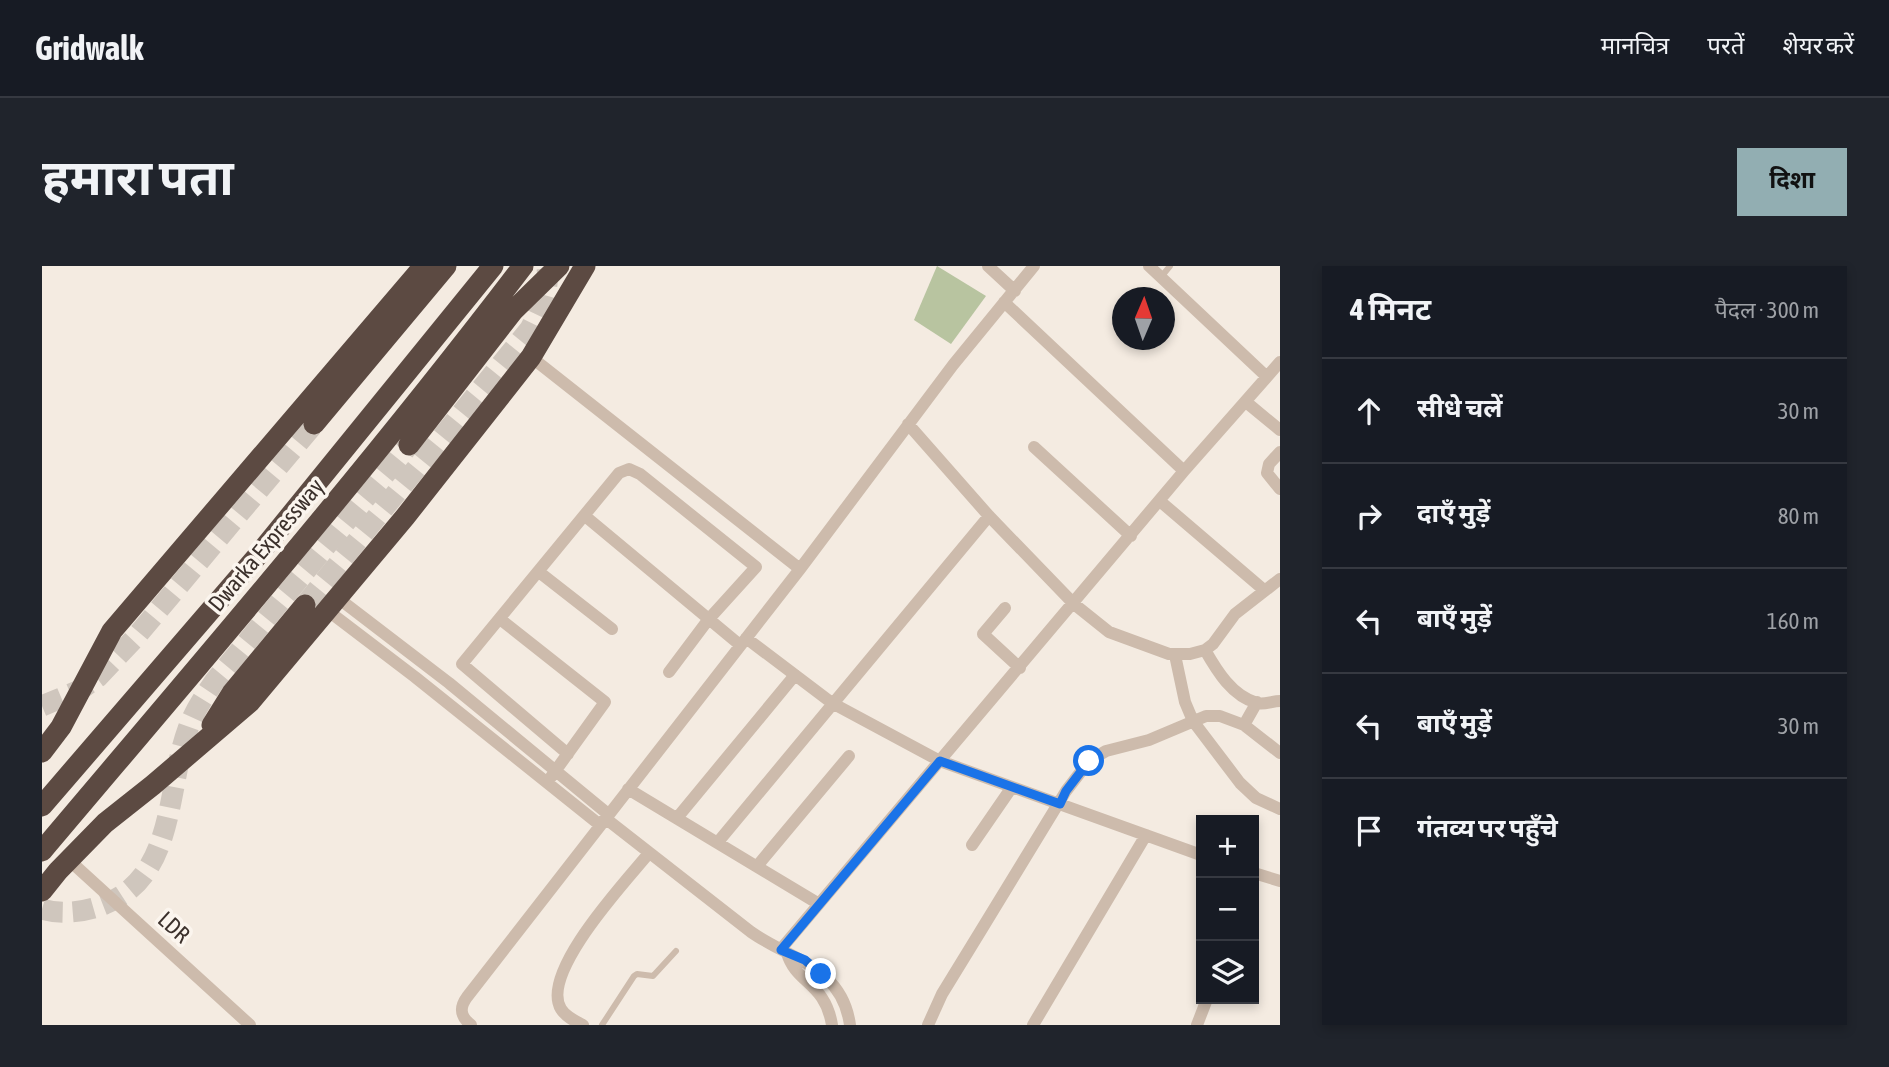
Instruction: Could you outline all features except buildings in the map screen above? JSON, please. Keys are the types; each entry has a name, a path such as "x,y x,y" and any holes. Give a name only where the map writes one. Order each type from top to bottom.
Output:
{"highway":[{"path":"42,752 61,727 112,631 417,274 438,266"},
{"path":"314,424 446,266"},
{"name":"Dwarka Expressway","path":"42,806 259,554 493,266"},
{"name":"Dwarka Expressway","path":"42,850 273,580 442,373 523,266"},
{"path":"409,445 513,311 559,266"},
{"path":"42,891 105,823 250,702 405,517 531,357 585,266"},
{"path":"202,743 232,693 305,605"}],"street":[{"path":"988,266 1015,290"},
{"path":"471,1025 461,1014 463,1003 800,569 908,424 1034,266"},
{"path":"1149,266 1267,377"},
{"path":"1004,302 1184,471"},
{"path":"531,357 800,569"},
{"path":"784,951 819,904 1161,502 1184,471 1280,362"},
{"path":"1246,402 1280,430"},
{"path":"908,424 989,516 1074,604 1109,632 1175,655 1205,650 1235,614 1280,579"},
{"path":"1034,447 1131,536"},
{"path":"1280,452 1269,464 1266,474 1280,489"},
{"path":"568,754 462,664 620,473 629,468 756,567 708,620 669,672"},
{"path":"1161,502 1264,590"},
{"path":"585,516 708,620 795,675 832,703 940,761 1196,853"},
{"path":"718,842 989,516"},
{"path":"539,572 612,629"},
{"path":"332,604 449,683 556,772 604,819"},
{"path":"332,604 415,677 547,783 604,819 751,932 805,960 839,991 850,1025"},
{"path":"1005,608 983,635 1020,668"},
{"path":"500,619 605,702 547,783"},
{"path":"1205,650 1220,677 1247,698 1256,702 1280,701"},
{"path":"1175,655 1185,702 1193,721 1240,783 1256,798 1280,810"},
{"path":"677,818 795,675"},
{"path":"1244,724 1256,702"},
{"path":"928,1025 948,984 1066,791 1089,761 1096,756 1158,737 1212,715 1244,724 1280,753"},
{"path":"758,866 849,756"},
{"path":"972,845 1012,787"},
{"path":"628,789 819,904"},
{"path":"1033,1025 1146,835"},
{"path":"583,1025 569,1018 559,1004 562,971 568,957 587,931 649,853"},
{"name":"LDR","path":"69,860 250,1025"},
{"path":"1259,878 1280,881"},
{"path":"784,951 793,969 822,995 832,1025"},
{"path":"1197,1025 1206,1004"}],"lane":[{"path":"1161,277 1170,266"},
{"path":"602,1025 634,976 653,976 676,951"}],"green space":[{"path":"937,266 986,296 951,344 914,320"}],"tunnel":[{"path":"305,605 530,329 546,292 547,268"},
{"path":"42,706 80,690 98,677 135,638 314,424"},
{"path":"42,909 66,912 98,907 128,891 145,873 157,852 165,828 181,752 196,710 214,682 409,445"}],"route":[{"path":"821,974 805,960 781,950 940,761 1060,804 1066,791 1089,761"}]}
